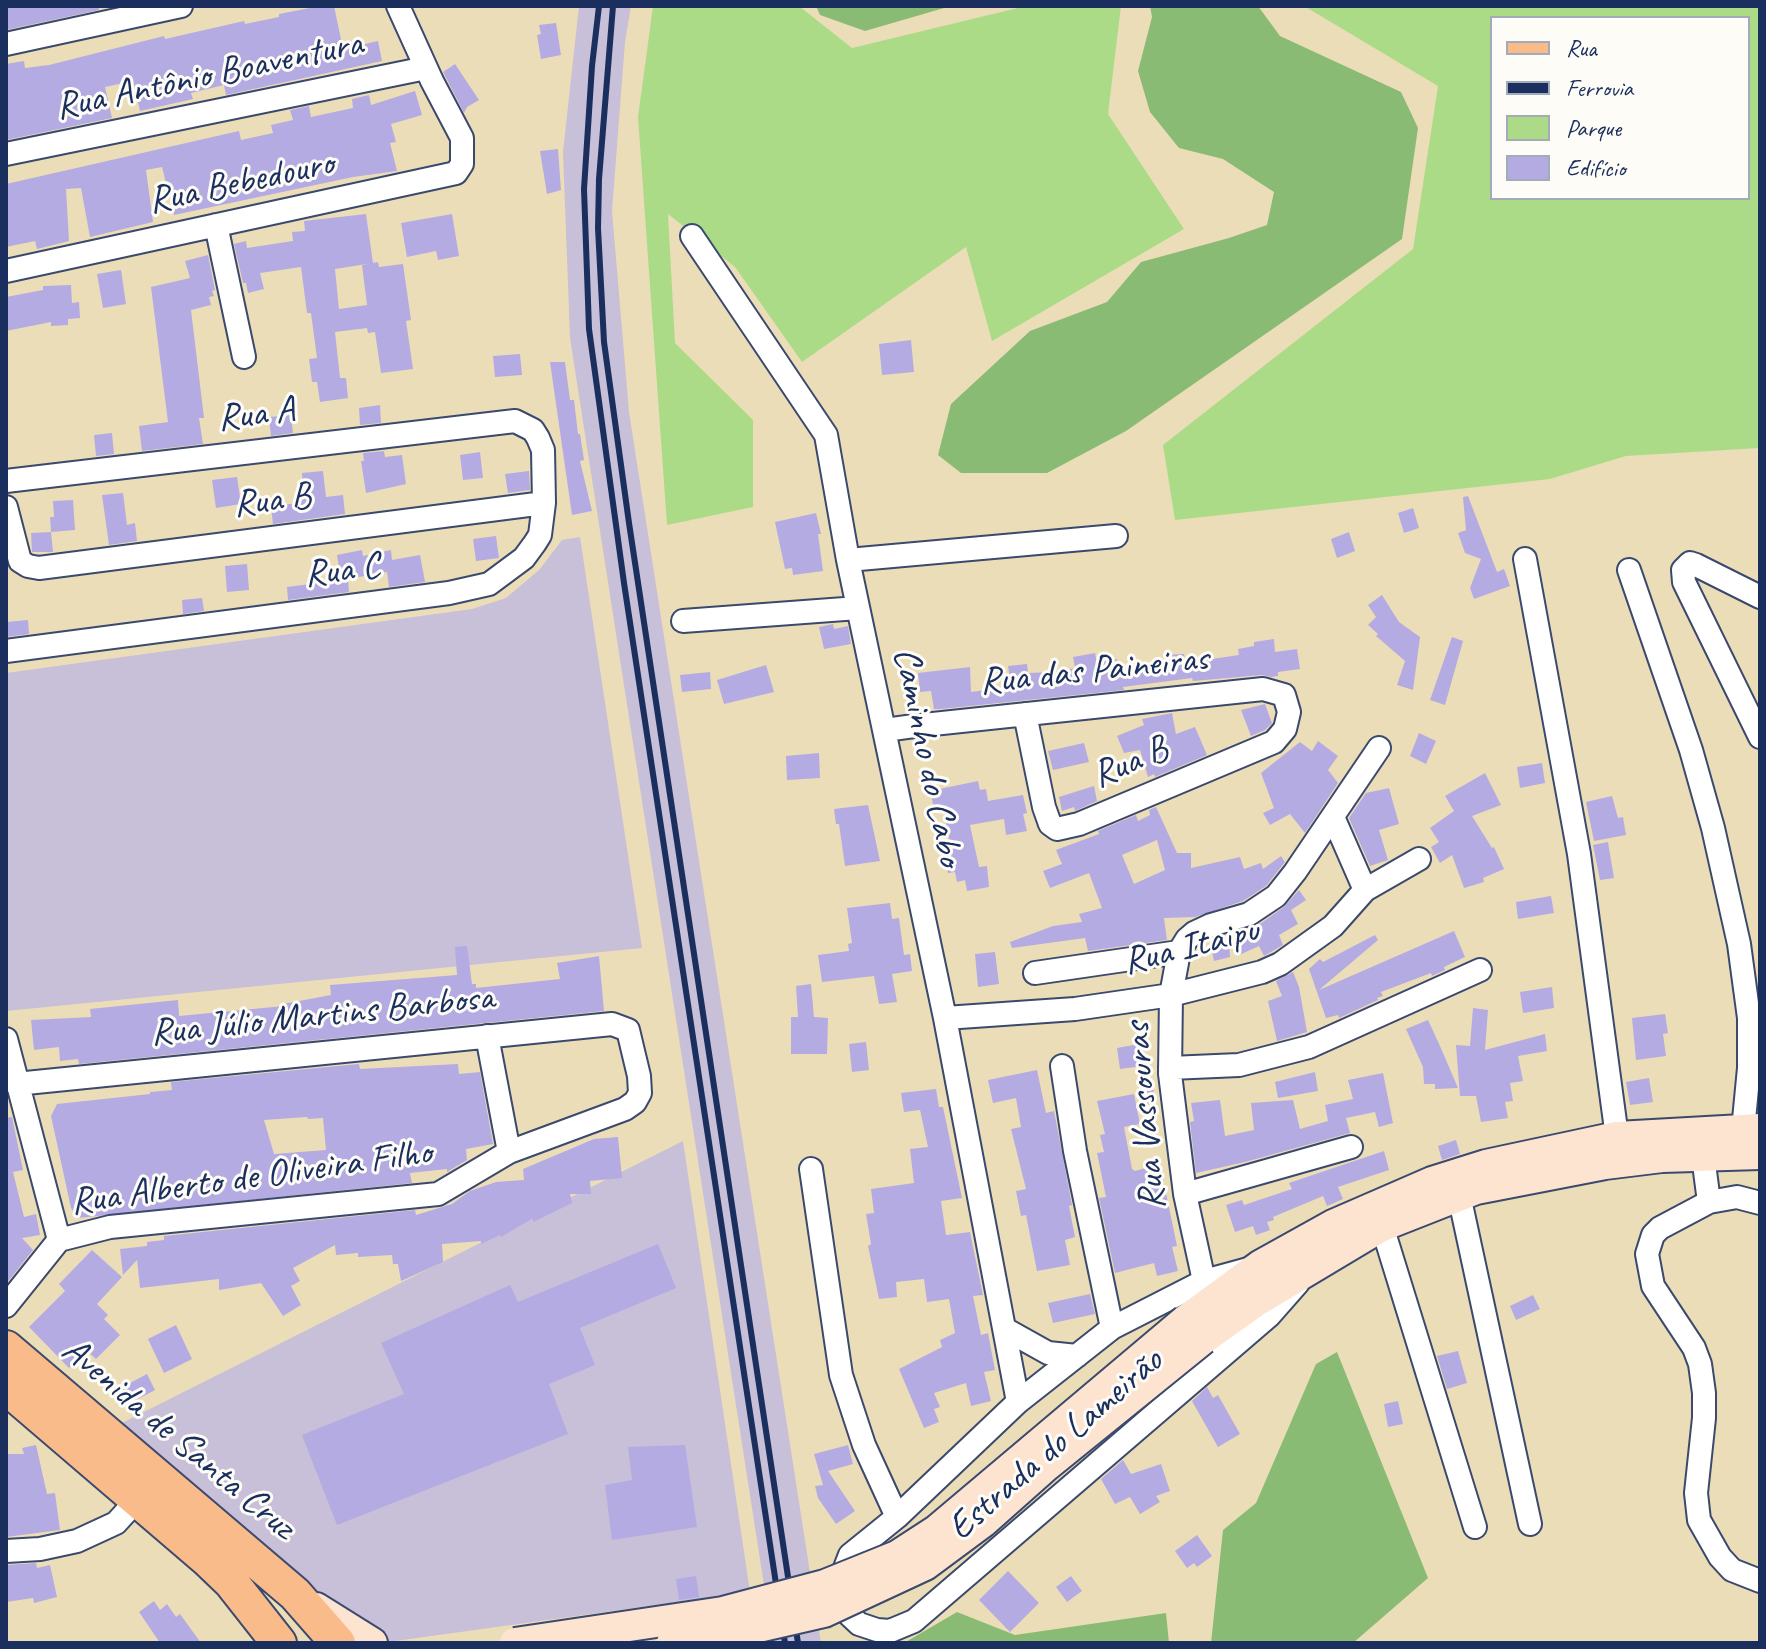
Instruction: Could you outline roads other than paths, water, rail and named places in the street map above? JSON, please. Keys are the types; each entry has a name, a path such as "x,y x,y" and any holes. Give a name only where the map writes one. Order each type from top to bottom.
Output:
{"main road":[{"name":"Estrada do Lameirão","path":"672,1643 719,1636 824,1612 925,1565 983,1522 1046,1466 1261,1265 1333,1225 1432,1182 1486,1165 1617,1137 1754,1138"},
{"name":"Estrada do Lameirão","path":"515,1643 723,1612 825,1585 897,1556 937,1530 1194,1330 1255,1302 1382,1226 1476,1189 1570,1169 1662,1157 1703,1156 1754,1138"},
{"name":"Avenida de Santa Cruz","path":"6,1348 295,1594 338,1643"},
{"name":"Avenida de Santa Cruz","path":"6,1387 231,1582 279,1643"},
{"path":"231,1582 271,1610 305,1643"},
{"path":"295,1594 372,1643"}],"street":[{"path":"6,44 181,6"},
{"path":"398,6 426,68"},
{"name":"Rua Bebedouro","path":"6,271 456,173 462,164 462,138 426,68"},
{"name":"Rua Antônio Boaventura","path":"6,154 426,68"},
{"path":"216,225 244,357"},
{"name":"Caminho do Cabo","path":"692,236 826,435 848,560 945,1018 1018,1402"},
{"name":"Rua A","path":"6,481 515,421"},
{"name":"Rua C","path":"6,651 449,593 489,584 524,558 540,535 544,503 543,450 533,430 515,421"},
{"name":"Rua B","path":"6,507 16,551 23,564 39,568 544,503"},
{"path":"848,560 1116,536"},
{"path":"1525,559 1579,854 1617,1137"},
{"path":"1760,597 1690,563 1682,575 1760,737"},
{"path":"1629,570 1683,722 1713,828 1739,944 1749,1018 1754,1138"},
{"path":"683,621 858,608"},
{"name":"Rua B","path":"1025,714 1044,807 1050,824 1057,829 1079,824 1274,742 1285,729 1288,702 1284,695 1263,689"},
{"name":"Rua das Paineiras","path":"885,730 1263,689"},
{"path":"1035,973 1179,952 1194,933 1249,914 1276,896 1379,748"},
{"path":"1333,817 1365,890"},
{"name":"Rua Itaipu","path":"945,1018 1075,1009 1171,995 1262,972 1280,964 1333,926 1365,890 1419,859"},
{"name":"Rua Vassouras","path":"1179,952 1171,995 1170,1068 1185,1194 1204,1281"},
{"path":"1170,1068 1239,1065 1309,1047 1480,970"},
{"name":"Rua Júlio Martins Barbosa","path":"16,1084 612,1024 625,1027 630,1034 639,1076"},
{"path":"487,1036 509,1152"},
{"path":"6,1039 59,1240"},
{"path":"1062,1066 1075,1151 1112,1328"},
{"name":"Rua Alberto de Oliveira Filho","path":"6,1306 59,1240 110,1227 438,1194 509,1152 625,1109 635,1102 640,1093 639,1076"},
{"path":"1185,1194 1351,1147"},
{"path":"1703,1156 1709,1202"},
{"path":"811,1169 841,1375 864,1445 897,1517"},
{"path":"1459,1195 1530,1524"},
{"path":"1760,1203 1737,1197 1709,1202 1675,1219 1653,1235 1647,1254 1653,1286 1694,1348 1700,1364 1704,1393 1696,1493 1699,1520 1712,1545 1732,1570 1760,1581"},
{"path":"1382,1226 1475,1527"},
{"name":"Estrada do Lameirão","path":"1261,1265 1204,1281 1112,1328 1018,1402 897,1517 850,1555 838,1586 843,1609 859,1624 877,1630 890,1631 914,1621 1269,1316 1310,1269"},
{"path":"1005,1329 1048,1353 1077,1356"},
{"path":"6,1551 40,1549 77,1541 116,1523 138,1499"}],"railway":[{"path":"599,6 584,189 589,329 624,583 785,1643"},
{"path":"613,6 599,179 598,228 604,342 798,1643"}]}
